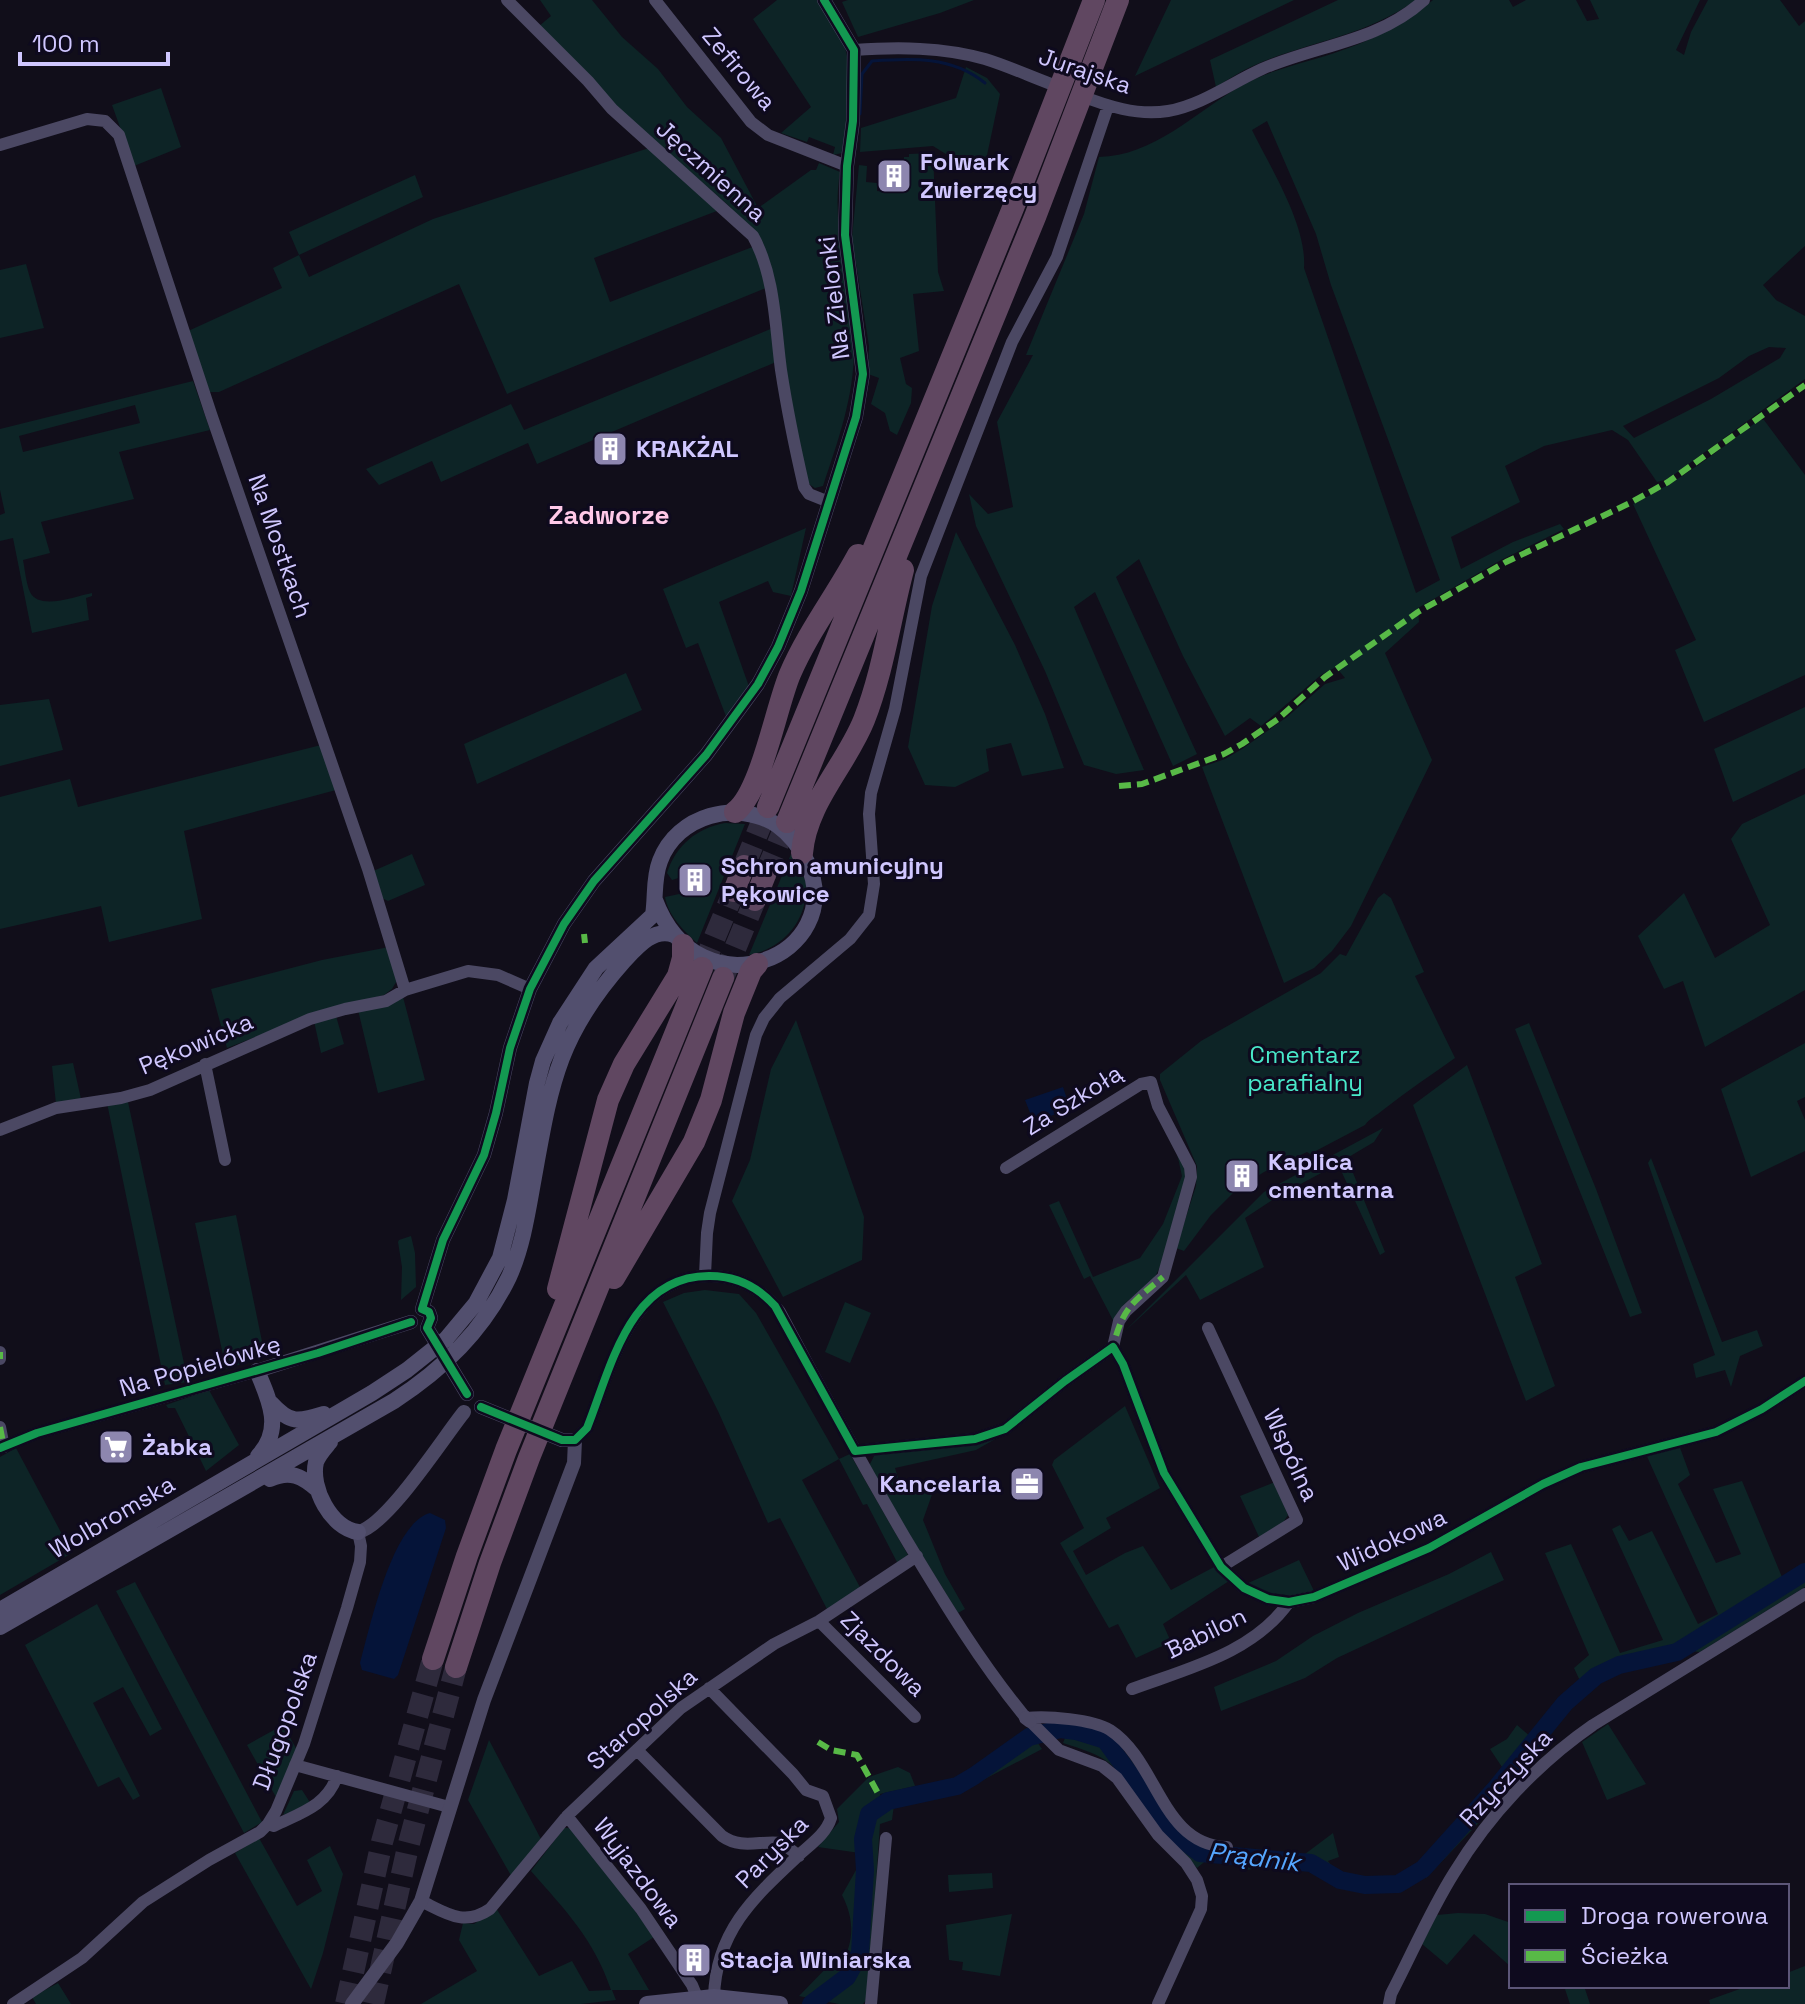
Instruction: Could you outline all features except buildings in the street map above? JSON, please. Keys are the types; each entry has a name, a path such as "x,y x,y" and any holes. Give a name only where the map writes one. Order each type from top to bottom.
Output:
{"highway":[{"path":"768,807 1013,208 1094,0"},
{"path":"787,822 1035,217 1118,0"},
{"path":"802,853 803,837 816,805 858,733 872,697 933,465"},
{"path":"735,812 742,807 753,786 789,676 875,519 900,482"},
{"path":"734,891 744,866"},
{"path":"755,900 765,875"},
{"path":"528,1397 608,1100 624,1064 678,976 683,958 679,940"},
{"path":"572,1351 694,1142 711,1100 734,1013 751,971 757,964"},
{"path":"433,1659 467,1556 528,1397 702,968"},
{"path":"456,1667 495,1548 723,978"}],"main road":[{"path":"235,1493 338,1434 435,1373 456,1355 486,1317 514,1263 526,1219 551,1086 572,1033 591,1001 635,949 657,934 667,932 679,940 715,963 744,966 776,956 792,944 811,916 813,882 802,853 785,832 768,820 735,812 719,813 697,820 673,840 660,860 655,880 655,900 663,919 679,940"},
{"name":"Wolbromska","path":"0,1610 347,1408 446,1339 476,1303 500,1258 515,1200 537,1083 560,1023 596,968 653,915 655,900"},
{"path":"248,1466 268,1443 274,1421 270,1401 257,1371"},
{"path":"270,1401 282,1415 295,1420 347,1408"},
{"path":"318,1490 317,1458 338,1434"},
{"path":"235,1493 279,1475 304,1478 318,1490 338,1523 358,1532"},
{"name":"Wolbromska","path":"0,1627 235,1493"},
{"path":"647,2004 706,1997 780,2004"}],"street":[{"name":"Jęczmienna","path":"507,0 612,109 753,236 763,254 769,277 787,410 804,487 809,494 829,502"},
{"name":"Zefirowa","path":"655,0 751,122 768,135 847,166"},
{"path":"824,0 854,50"},
{"name":"Jurajska","path":"854,50 910,48 982,59 1108,106 1143,113 1166,112 1187,107 1263,69 1384,28 1424,0"},
{"name":"Na Zielonki","path":"422,1309 443,1240 487,1146 510,1048 530,989 564,924 594,881 706,755 750,698 778,647 801,591 856,417 863,374 845,235 847,166 853,121 854,50"},
{"path":"705,1275 710,1213 756,1035 773,1005 850,939 869,915 874,896 869,814 871,793 895,709 921,576 1012,342 1062,245 1108,106"},
{"name":"Na Mostkach","path":"0,145 87,119 105,121 119,135 363,856 405,990"},
{"name":"Pękowicka","path":"0,1130 56,1108 121,1098 150,1090 310,1019 386,1001 405,990 468,971 498,975 530,989"},
{"path":"205,1064 225,1160"},
{"name":"Za Szkołą","path":"1006,1168 1141,1084 1151,1082 1158,1106 1190,1167 1191,1177 1163,1277 1126,1311 1119,1321 1113,1347"},
{"path":"352,2004 397,1943 421,1901 484,1700 570,1479 575,1440 587,1428 626,1331 643,1305 667,1285 687,1278 705,1275 730,1278 748,1285 775,1306 855,1451 964,1633 1028,1719 1059,1750 1102,1766 1165,1825 1213,1847 1227,1847"},
{"path":"422,1309 429,1312 431,1318 427,1328 418,1329 411,1322 413,1312 422,1309"},
{"name":"Na Popielówkę","path":"0,1427 2,1448 37,1433 257,1371 411,1322"},
{"path":"427,1328 467,1394"},
{"name":"Wspólna","path":"1208,1328 1297,1520 1221,1567"},
{"path":"855,1451 975,1439 1005,1429 1113,1347 1123,1364 1168,1481 1221,1567 1244,1588 1268,1599 1289,1602"},
{"path":"0,1352 0,1359"},
{"name":"Widokowa","path":"1289,1602 1314,1597 1429,1548 1543,1484 1581,1467 1716,1432 1762,1409 1805,1381"},
{"path":"467,1394 478,1395 481,1407"},
{"path":"464,1412 461,1402 467,1394"},
{"path":"481,1407 554,1437 575,1440"},
{"path":"464,1412 474,1414 481,1407"},
{"path":"358,1532 370,1528 388,1511 464,1412"},
{"name":"Długopolska","path":"13,2004 82,1958 143,1902 260,1832 268,1824 295,1765 321,1693 361,1554 358,1532"},
{"name":"Staropolska","path":"421,1901 455,1918 481,1916 524,1871 567,1816 681,1708 774,1644 819,1621 917,1556"},
{"name":"Rzyczyska","path":"1389,2004 1391,1994 1453,1873 1493,1817 1559,1748 1805,1594"},
{"name":"Babilon","path":"1132,1689 1228,1653 1264,1631 1289,1602"},
{"name":"Zjazdowa","path":"819,1621 915,1717"},
{"name":"Paryska","path":"706,1997 734,1928 752,1902 829,1827 831,1818 823,1796 806,1790 709,1688"},
{"path":"1028,1719 1044,1716 1064,1719 1104,1726 1114,1732 1129,1748 1165,1825 1197,1880 1202,1896 1201,1909 1158,2004"},
{"path":"637,1750 732,1843 782,1843 799,1856"},
{"path":"295,1765 449,1807"},
{"path":"268,1824 274,1826 323,1801 332,1792 337,1776"},
{"name":"Wyjazdowa","path":"567,1816 641,1909 692,1985 706,1997"},
{"path":"871,2004 886,1838"}],"green space":[{"path":"540,0 592,0 622,37 658,69 687,107 721,138 758,208 811,170 816,170 819,163 840,172 838,217 854,349 844,419 823,486 815,488 806,482 756,235 729,206 618,109 587,72 538,27 551,16"},
{"path":"777,0 819,0 842,39 849,66 849,81 842,153 833,155 835,147 809,137 807,142 781,133 811,107 753,19"},
{"path":"974,0 858,37 842,2"},
{"path":"1171,0 1294,0 1135,76"},
{"path":"1338,0 1416,0 1376,23 1255,65 1216,87 1210,60"},
{"path":"1433,0 1509,0 1513,7 1526,0 1576,0 1587,21 1599,19 1590,0 1700,0 1676,50 1684,55 1691,32 1708,0 1780,0 1799,26 1805,21 1805,246 1763,285 1776,300 1805,316 1805,379 1668,479 1657,482 1628,440 1612,430 1544,446 1505,466 1520,502 1451,537 1461,569 1513,542 1560,524 1564,529 1501,560 1418,608 1419,622 1385,653 1432,760 1351,926 1314,968 1284,983 1202,767 1242,749 1287,717 1325,684 1345,678 1336,667 1321,675 1261,726 1250,718 1225,736 1183,656 1139,559 1116,577 1197,754 1173,766 1095,592 1074,607 1144,770 1116,774 1084,765 1045,671 976,526 969,494 988,514 1013,507 997,422 1033,355 1026,355 1084,214 1099,157 1119,155 1155,141 1248,82 1358,44 1419,11","holes":["1267,121 1316,234 1331,285 1440,580 1416,593 1304,268 1300,234 1294,216 1252,130","1769,347 1786,348 1780,358 1711,399 1634,438 1623,426 1719,378 1749,356"]},
{"path":"966,67 987,78 1000,94 986,160 957,161 933,146 860,152 861,128 956,98"},
{"path":"161,88 181,147 134,166 112,105"},
{"path":"649,148 722,209 594,258 610,302 755,246 766,288 507,394 459,284 219,392 210,392 186,332 282,288 273,268 299,255 309,277 433,219"},
{"path":"933,153 938,272 944,291 913,294 919,351 900,358 906,384 912,388 911,403 897,435 890,431 885,413 871,404 879,378 868,374 869,346 852,238 859,165 867,166 866,182 877,183 877,191 901,193 904,157"},
{"path":"415,175 423,197 299,255 289,232"},
{"path":"26,264 44,328 0,338 0,270"},
{"path":"773,328 776,362 537,464 528,443 441,482 432,461 379,485 366,469 511,404 524,430"},
{"path":"193,381 210,430 119,452 134,499 41,522 50,553 23,560 30,592 41,601 58,601 92,593 86,598 89,620 32,633 13,538 0,541 0,515 5,513 0,490 0,429","holes":["135,405 140,423 23,452 19,436"]},
{"path":"1759,420 1764,420 1805,475 1805,675 1704,722 1675,650 1696,640 1633,504 1683,476"},
{"path":"806,528 791,596 773,592 768,581 719,602 752,695 727,719 698,643 686,648 663,589"},
{"path":"956,532 1015,645 1064,768 1022,776 1011,743 986,749 989,771 955,787 925,785 908,747 932,606"},
{"path":"626,673 642,710 477,784 464,744"},
{"path":"49,699 63,750 0,766 0,705"},
{"path":"1805,707 1805,768 1733,802 1714,749"},
{"path":"321,745 336,790 184,831 202,919 109,942 101,906 0,929 0,797 70,779 78,807"},
{"path":"1805,794 1805,990 1705,1047 1683,981 1664,989 1638,936 1684,893 1715,958 1770,925 1731,839 1742,824"},
{"path":"725,823 745,824 697,943 673,916 665,897 703,889 697,868 688,871 688,875 672,880 667,873 676,854 689,839 705,829"},
{"path":"412,854 425,885 388,901 380,897 371,872"},
{"path":"791,854 806,883 800,916 780,942 749,955"},
{"name":"Cmentarz parafialny","path":"1384,893 1391,898 1424,972 1415,976 1455,1058 1365,1125 1310,1154 1307,1152 1264,1172 1236,1190 1211,1215 1184,1251 1176,1248 1196,1186 1197,1166 1160,1074 1201,1041 1321,973 1340,954 1346,956 1378,898"},
{"path":"389,947 399,977 384,995 307,1017 227,1048 211,989 322,960"},
{"path":"403,997 425,1080 378,1093 358,1010"},
{"path":"336,1016 344,1044 321,1053 314,1021"},
{"path":"796,1020 864,1217 862,1260 783,1297 732,1201 750,1160 771,1069"},
{"path":"1529,1023 1642,1313 1630,1317 1515,1029"},
{"path":"1805,1043 1805,1097 1797,1101 1805,1120 1805,1151 1751,1177 1721,1089"},
{"path":"73,1063 81,1099 56,1104 52,1066"},
{"path":"1467,1065 1542,1264 1515,1277 1555,1386 1526,1401 1413,1105"},
{"path":"128,1102 188,1382 165,1385 107,1103"},
{"path":"1383,1128 1374,1142 1347,1158 1385,1252 1380,1255 1338,1164 1245,1218 1264,1267 1200,1300 1186,1275 1124,1332 1264,1192"},
{"path":"1176,1149 1188,1178 1174,1229 1154,1278 1125,1303 1115,1324 1090,1276 1084,1279 1049,1205 1059,1201 1093,1277 1140,1258 1163,1224 1182,1176"},
{"path":"1651,1158 1722,1342 1757,1330 1763,1346 1740,1356 1731,1387 1725,1370 1696,1378 1693,1364 1715,1355 1648,1163"},
{"path":"236,1215 265,1356 226,1369 195,1223"},
{"path":"411,1236 416,1287 401,1300 402,1267 398,1242"},
{"path":"705,1290 739,1294 756,1313 839,1459 802,1480 861,1589 829,1613 780,1518 768,1523 718,1411 663,1302 684,1293"},
{"path":"845,1302 871,1313 850,1363 825,1352"},
{"path":"209,1390 239,1445 206,1471 175,1408 166,1405"},
{"path":"1125,1406 1160,1488 1106,1518 1111,1528 1073,1551 1086,1575 1143,1546 1171,1590 1214,1567 1229,1581 1163,1624 1171,1642 1136,1658 1118,1624 1109,1628 1060,1543 1084,1528 1052,1465 1054,1460"},
{"path":"997,1438 976,1450 895,1468 902,1490 935,1486 923,1520 945,1574 965,1609 958,1613 868,1468 875,1454"},
{"path":"1679,1445 1690,1475 1678,1484 1716,1563 1741,1554 1713,1489 1742,1481 1782,1577 1805,1563 1805,1587 1700,1652 1689,1651 1608,1672 1585,1688 1585,1695 1566,1709 1561,1700 1581,1683 1574,1668 1589,1655 1545,1553 1571,1544 1620,1653 1663,1640 1612,1529 1620,1525 1629,1541 1652,1531 1698,1624 1718,1614 1645,1452"},
{"path":"16,1448 72,1553 0,1595 0,1457"},
{"path":"850,1454 908,1555 898,1564 867,1504 863,1505 839,1459"},
{"path":"1275,1482 1288,1515 1282,1524 1260,1539 1240,1496"},
{"path":"1491,1552 1504,1580 1337,1658 1305,1678 1221,1711 1214,1687 1276,1661 1313,1636 1358,1613 1449,1574"},
{"path":"1299,1560 1315,1593 1280,1594 1246,1584"},
{"path":"135,1582 262,1822 244,1833 116,1591"},
{"path":"97,1604 162,1729 150,1736 123,1687 93,1703 140,1796 133,1800 119,1777 98,1787 25,1645"},
{"path":"1555,1713 1559,1721 1540,1744 1542,1747 1512,1782 1490,1749 1507,1739 1517,1725 1532,1738"},
{"path":"1049,1724 1092,1730 1109,1738 1129,1757 1168,1819 1159,1826 1118,1771 1096,1755 1063,1743 1065,1738"},
{"path":"1608,1724 1646,1784 1607,1800 1582,1742"},
{"path":"283,1725 297,1750 277,1799 247,1745"},
{"path":"1027,1728 1042,1749 962,1791 894,1805 892,1820 880,1824 868,1998 863,2004 839,2004 799,1996 834,1960 841,1964 851,1938 851,1921 842,1895 860,1863 860,1853 818,1847 839,1822 837,1809 869,1777 898,1767 910,1773 915,1786 880,1794 881,1800 898,1793 949,1784"},
{"path":"489,1740 543,1843 513,1879 468,1800"},
{"path":"1497,1777 1507,1788 1488,1802 1492,1809 1426,1878 1421,1876 1390,1888 1367,1889 1313,1874 1313,1870 1269,1866 1247,1870 1254,1854 1301,1857 1333,1833 1339,1857 1328,1861 1344,1876 1365,1881 1386,1880 1405,1873 1440,1846"},
{"path":"302,1790 311,1804 283,1815 294,1791"},
{"path":"1172,1822 1228,1853 1249,1854 1244,1863 1209,1858 1197,1868 1163,1831"},
{"path":"564,1828 570,1828 595,1856 654,1937 628,1954 649,1990 612,1990 616,2000 581,2004 421,2004 477,1971 459,1940 463,1923 474,1924 496,1908 539,1976 572,1961 589,1991 611,1990 587,1940 531,1871"},
{"path":"259,1838 297,1906 322,1891 307,1860 330,1846 343,1874 311,1989 235,1853"},
{"path":"992,1873 993,1888 949,1892 948,1875"},
{"path":"1012,1914 1000,1976 962,1970 963,1962 949,1960 946,1925"},
{"path":"1485,1914 1509,1922 1509,1965 1474,1934 1447,1965 1422,1944 1437,1915"},
{"path":"1805,1966 1805,2004 1710,2004 1709,2000 1742,1988 1789,1988 1789,1972"},
{"path":"58,1983 71,2004 36,2004 32,1997"},
{"path":"1565,1988 1585,1988 1590,2004 1570,2004"}],"water":[{"path":"1063,1087 1070,1108 1034,1123 1025,1100"},
{"path":"430,1513 445,1520 446,1528 398,1675 394,1679 362,1670 360,1663 384,1578 404,1536 416,1521"}],"waterway":[{"path":"860,114 862,74 872,61 901,59 945,63 985,83"},
{"name":"Prądnik","path":"811,2004 847,1977 860,1953 865,1870 863,1839 869,1814 888,1801 957,1786 1029,1737 1060,1729 1105,1740 1172,1832 1200,1853 1311,1863 1340,1880 1365,1885 1398,1884 1423,1869 1496,1788 1565,1703 1596,1676 1619,1665 1677,1652 1805,1572"}],"tunnel":[{"path":"744,866 768,807"},
{"path":"765,875 787,822"},
{"path":"702,968 734,891"},
{"path":"723,978 755,900"},
{"path":"346,2004 382,1842 433,1659"},
{"path":"373,2004 408,1847 456,1667"}],"marked path":[{"path":"1119,786 1142,784 1224,754 1242,744 1278,719 1325,677 1418,612 1506,562 1668,482 1805,385"},
{"path":"584,934 585,943"},
{"path":"1108,1351 1113,1347 1130,1307 1163,1277"},
{"path":"0,1352 0,1359"},
{"path":"0,1427 4,1447"},
{"path":"818,1742 831,1750 857,1755 880,1797"}],"cycle path":[{"path":"422,1309 443,1240 484,1155 510,1048 530,989 564,924 594,881 706,755 758,684 778,647 801,591 856,417 863,374 845,235 847,166 853,121 854,50 824,0"},
{"path":"481,1407 562,1440 575,1440 587,1428 615,1353 642,1308 660,1291 682,1280 710,1276 746,1284 775,1306 855,1451 975,1439 1005,1429 1113,1347 1123,1364 1164,1473 1221,1567 1244,1588 1268,1599 1289,1602 1314,1597 1429,1548 1543,1484 1581,1467 1716,1432 1762,1409 1805,1381"},
{"path":"422,1309 429,1312 431,1318 427,1328 467,1394"},
{"path":"0,1448 37,1433 318,1353 411,1322"}],"place":[{"name":"Folwark Zwierzęcy","path":"894,176"},
{"name":"KRAKŻAL","path":"610,449"},
{"name":"Schron amunicyjny Pękowice","path":"695,880"},
{"name":"Kaplica cmentarna","path":"1242,1176"},
{"name":"Żabka","path":"116,1447"},
{"name":"Kancelaria","path":"1027,1484"},
{"name":"Stacja Winiarska","path":"694,1960"}],"district":[{"name":"Zadworze","path":"609,515"}]}
